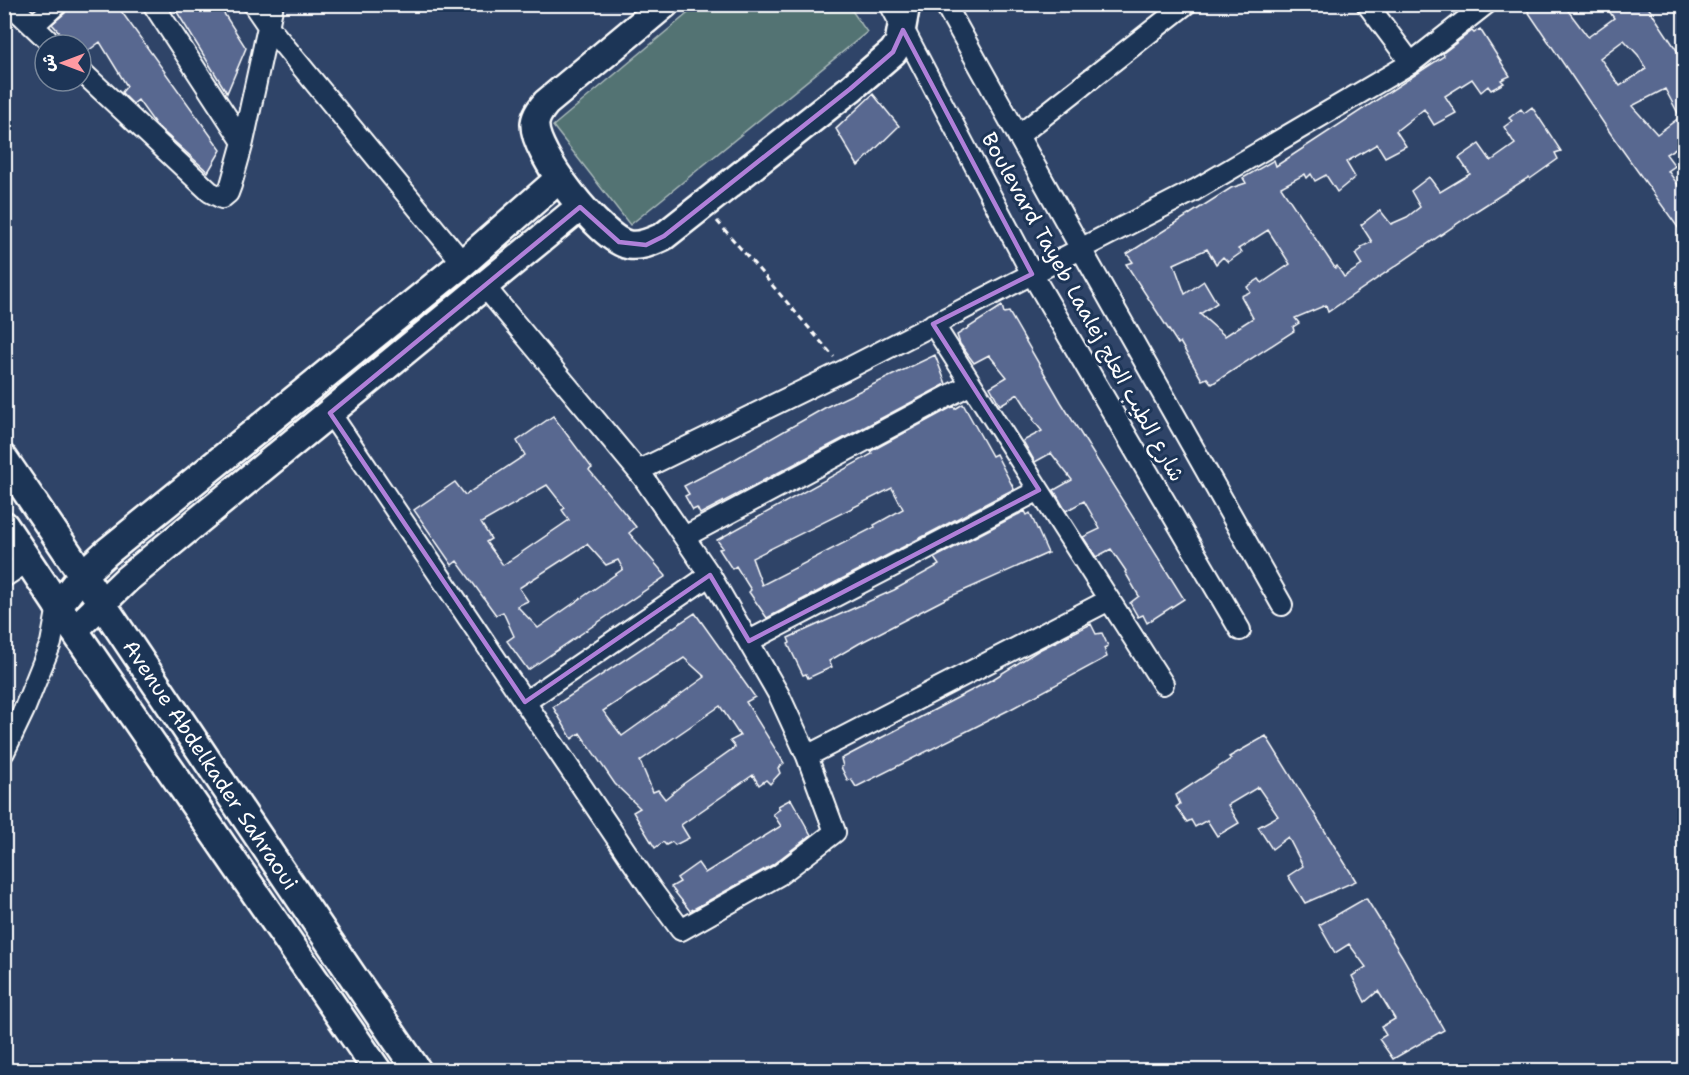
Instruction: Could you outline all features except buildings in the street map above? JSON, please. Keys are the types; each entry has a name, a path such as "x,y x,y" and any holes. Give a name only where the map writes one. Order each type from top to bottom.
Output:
{"street":[{"path":"10,4 40,33"},
{"path":"33,26 57,4"},
{"path":"153,4 243,142"},
{"path":"253,4 268,26 463,263"},
{"path":"93,82 216,196 222,198 228,193 243,142 273,4"},
{"path":"665,4 546,103 538,112 535,124 537,138 559,179 580,207 619,242 630,246 646,244 664,236 876,67 899,43 904,17"},
{"name":"Boulevard Tayeb Laalej شارع الطيب العلج","path":"890,4 904,17 1032,274 1240,630"},
{"name":"Boulevard Tayeb Laalej شارع الطيب العلج","path":"945,4 1080,249 1282,605"},
{"path":"1018,136 1186,4"},
{"path":"1367,4 1411,63"},
{"path":"638,471 845,370 1195,190 1411,63 1486,4"},
{"path":"58,606 83,574 463,263 559,179"},
{"path":"4,752 62,636 580,207"},
{"path":"330,413 681,930 779,875 836,832 807,756 779,695 710,575 638,471 484,287"},
{"path":"933,324 1163,684"},
{"path":"684,537 971,384"},
{"name":"Avenue Abdelkader Sahraoui","path":"4,459 102,601 417,1071"},
{"path":"749,641 1039,490"},
{"name":"Avenue Abdelkader Sahraoui","path":"4,525 58,606 62,636 377,1071"},
{"path":"4,577 28,561"},
{"path":"525,702 710,575"},
{"path":"807,756 1109,600"}],"path":[{"path":"703,204 845,370"}],"highlighted area":[{"path":"903,30 1032,274 933,324 1039,490 749,641 710,575 525,702 330,413 580,207 619,242 646,245 664,236 850,89 893,52"}],"green space":[{"path":"699,4 848,5 867,32 630,225 553,126"}]}
